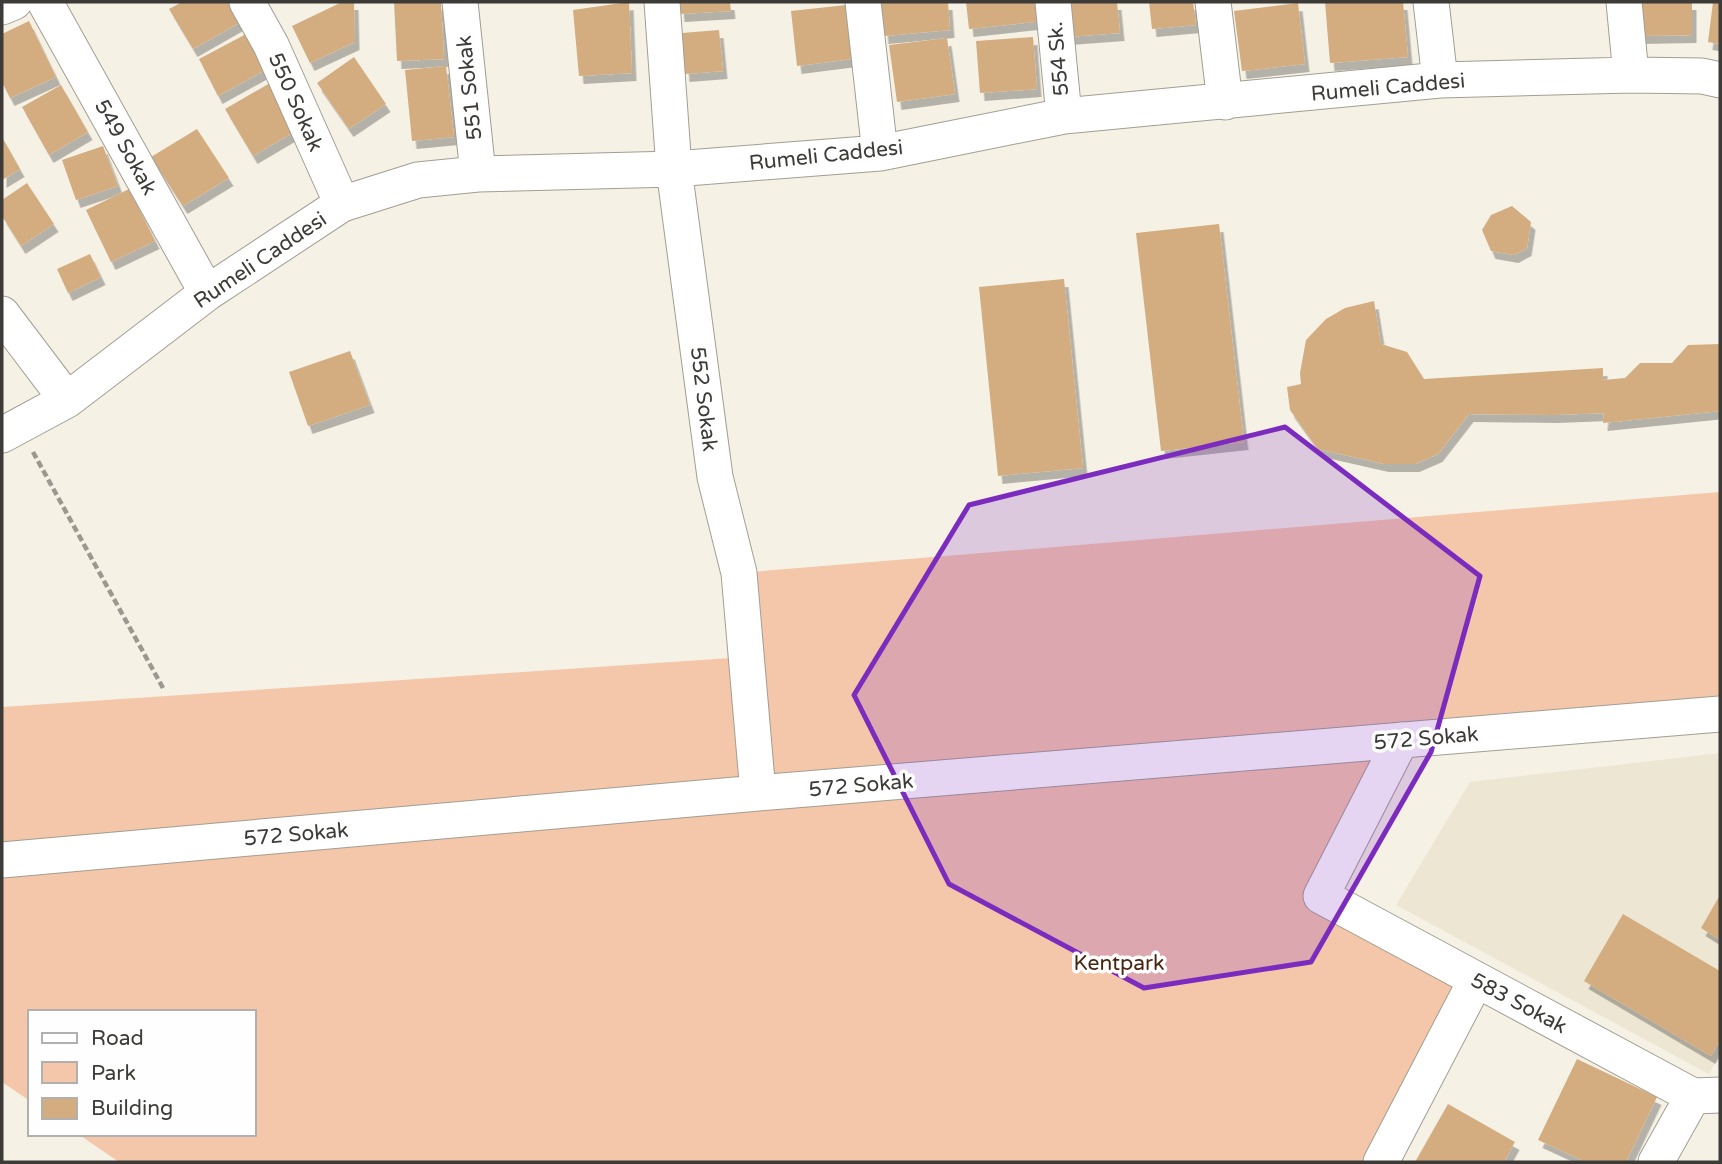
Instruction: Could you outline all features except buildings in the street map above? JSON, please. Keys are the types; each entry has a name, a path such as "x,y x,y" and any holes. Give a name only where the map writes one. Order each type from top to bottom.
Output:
{"street":[{"path":"2,6 14,2"},
{"name":"549 Sokak","path":"45,2 207,293"},
{"name":"550 Sokak","path":"247,2 271,45 342,204"},
{"name":"551 Sokak","path":"460,2 478,174"},
{"name":"552 Sokak","path":"662,2 674,169 715,477 739,573 758,793"},
{"path":"863,2 880,153"},
{"name":"554 Sk.","path":"1053,2 1063,116"},
{"path":"1213,2 1225,102"},
{"path":"1431,2 1440,80"},
{"path":"1624,2 1630,75"},
{"name":"Rumeli Caddesi","path":"16,441 207,293 342,204 418,180 478,174 674,169 880,153 1063,116 1440,80 1630,75 1702,76 1720,80"},
{"path":"2,314 67,400"},
{"name":"572 Sokak","path":"2,860 758,793 1720,714"},
{"name":"583 Sokak","path":"1401,740 1321,896 1476,980 1707,1096"},
{"path":"1381,1162 1476,980"},
{"path":"1656,1162 1707,1096"}],"path":[{"path":"16,441 163,688"}],"highlighted area":[{"path":"1285,427 1480,576 1431,752 1311,962 1144,988 949,884 854,695 969,505"}],"shaded area":[{"path":"1720,753 1720,1053 1709,1074 1396,905 1470,782"}],"green space":[{"name":"Kentpark","path":"1720,492 1720,714 1401,740 1322,896 1476,980 1381,1162 119,1162 81,1136 256,1136 256,1010 28,1010 28,1100 2,1082 2,707 746,657 739,573"}]}
